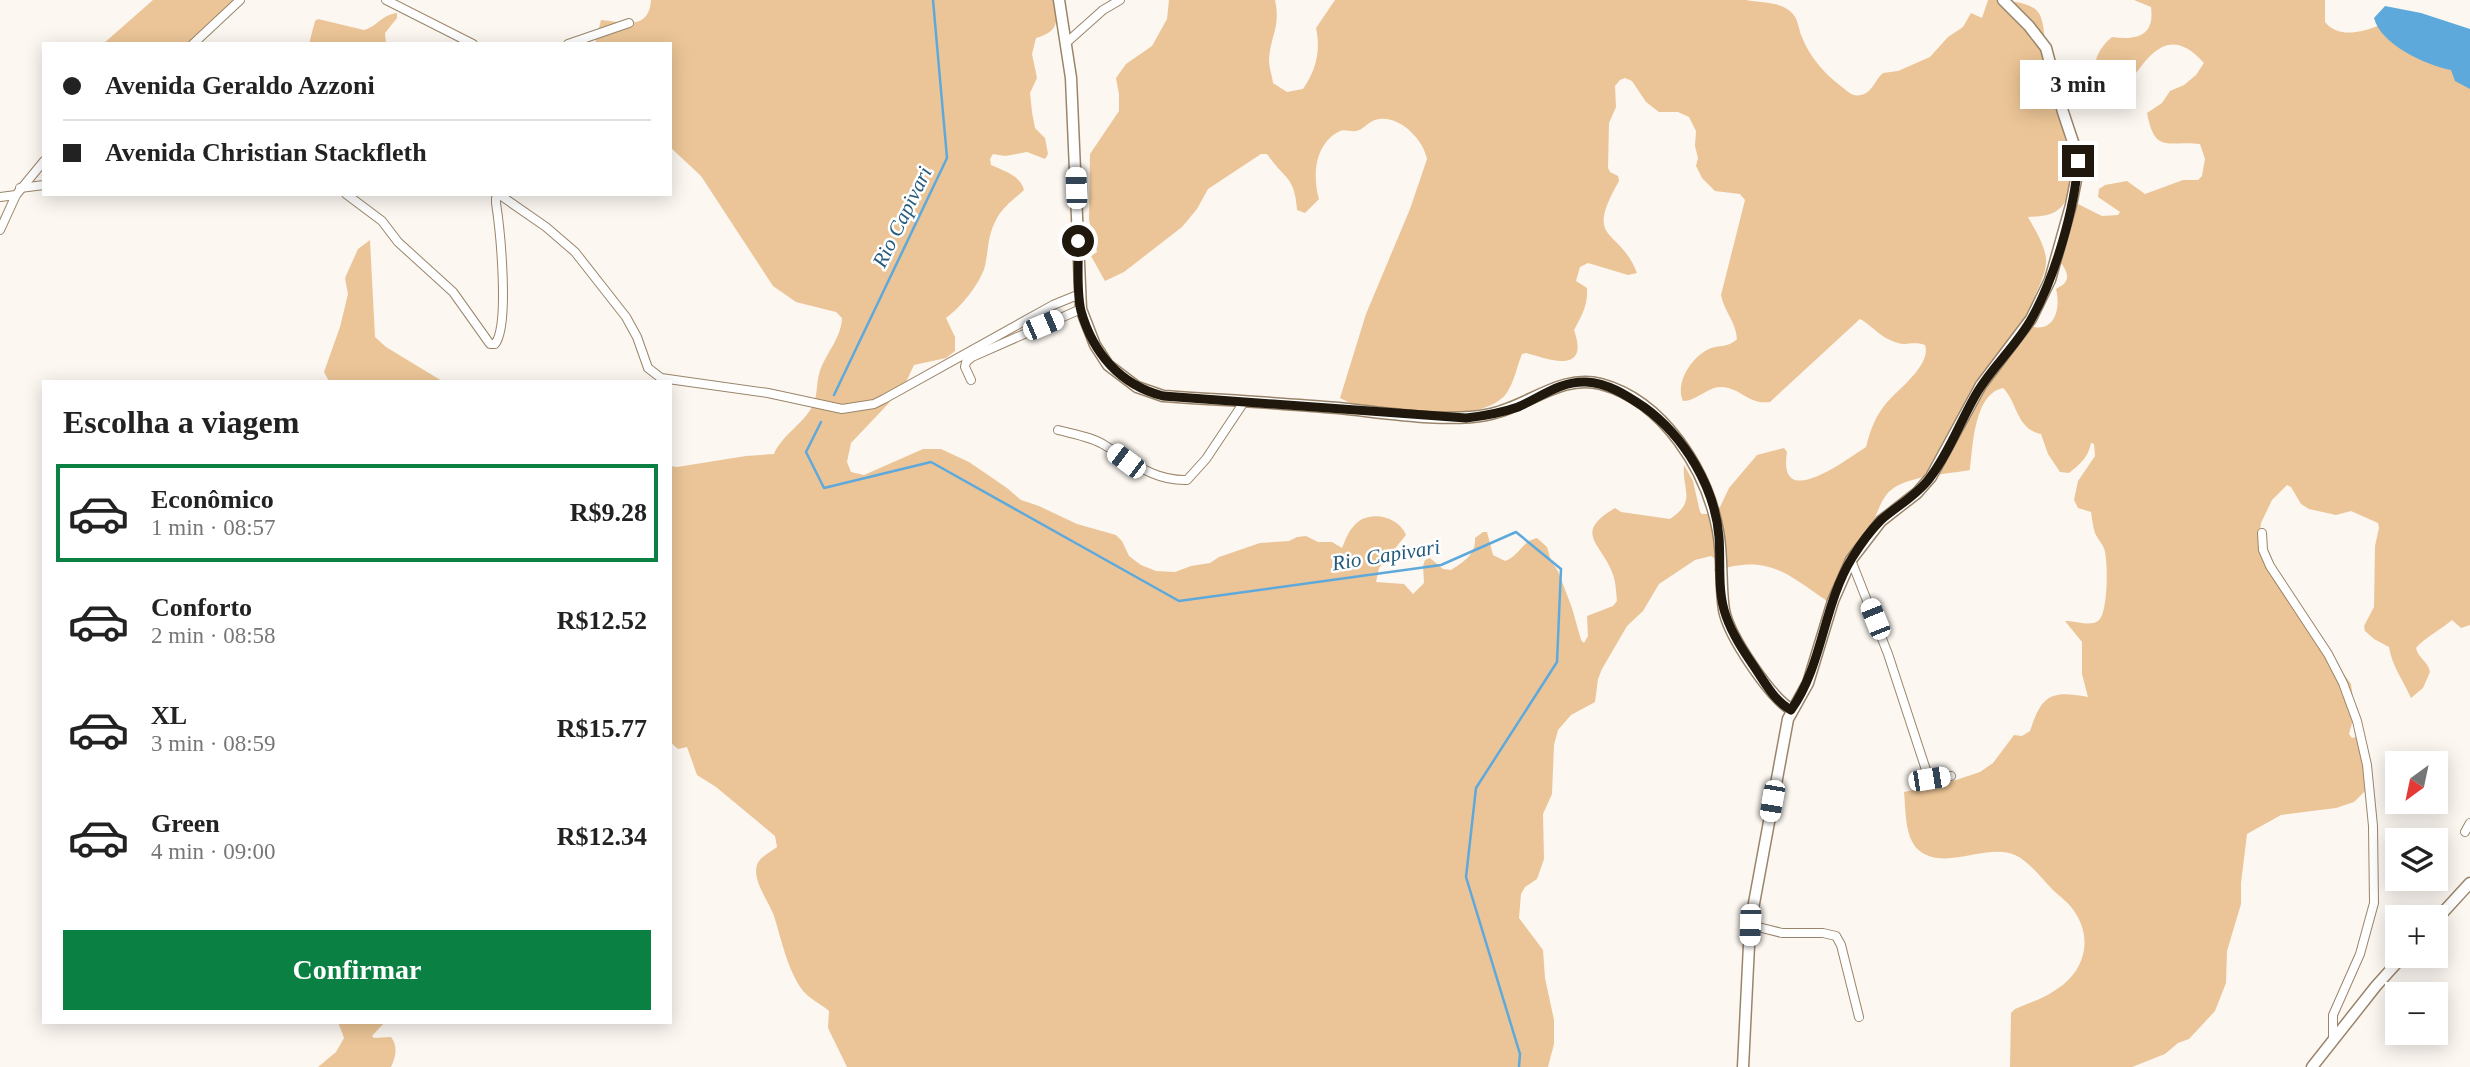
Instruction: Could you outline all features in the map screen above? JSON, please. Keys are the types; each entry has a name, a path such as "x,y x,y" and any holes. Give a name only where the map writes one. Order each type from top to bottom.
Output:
{"street":[{"path":"194,42 240,0"},
{"path":"386,0 469,42"},
{"path":"1059,0 1066,43 1074,135 1081,309 1095,345 1108,365 1137,387 1163,396 1466,418 1519,407 1568,383 1588,382 1620,391 1656,418 1676,438 1697,467 1704,481 1718,533 1725,614 1740,645 1772,693 1791,710"},
{"path":"1066,43 1103,9 1120,0"},
{"path":"1743,1067 1750,925 1784,734 1791,710 1808,683 1833,601 1851,560 1881,521 1916,493 1931,477 1981,385 2031,320 2050,280 2071,205 2077,175 2077,154 2046,48 2034,31 2003,0"},
{"path":"574,42 629,23"},
{"path":"0,230 18,191 42,163"},
{"path":"0,197 42,185"},
{"path":"349,196 383,221 398,242 453,292 490,344 495,344 499,339 503,316 500,232 496,203 500,196"},
{"path":"501,196 547,227 575,251 625,317 637,337 648,368 661,378 768,393 842,409 884,400 1054,305 1080,294"},
{"path":"971,380 965,367 972,357 1081,309"},
{"path":"1058,430 1104,444 1126,461 1164,479 1186,480 1206,459 1244,402"},
{"path":"2262,533 2263,550 2270,566 2328,654 2343,683 2357,721 2367,765 2373,826 2374,903 2360,954 2333,1015 2333,1041"},
{"path":"1851,560 1888,654 1929,779 1951,776"},
{"path":"2465,832 2470,823"},
{"path":"2448,907 2470,883"},
{"path":"1750,925 1782,933 1823,933 1836,936 1841,945 1860,1017"},
{"path":"2312,1067 2392,968"}],"shaded area":[{"path":"153,0 241,0 193,42 105,42"},
{"path":"651,0 1058,0 1055,25 1049,32 1036,38 1032,54 1037,78 1030,93 1032,112 1035,128 1045,138 1048,154 1045,159 1027,152 1005,156 993,154 991,165 1015,177 1024,190 997,218 979,280 964,301 946,318 955,337 955,351 946,358 914,365 907,380 888,404 851,443 847,462 851,472 864,475 923,449 941,449 969,462 1021,500 1077,524 1116,535 1129,556 1156,571 1175,572 1210,563 1219,557 1260,543 1289,541 1297,537 1306,536 1318,542 1332,542 1342,548 1350,531 1359,521 1373,516 1396,523 1406,535 1379,568 1376,582 1404,584 1413,594 1424,583 1425,560 1430,558 1443,569 1451,570 1468,557 1474,549 1475,538 1483,532 1487,532 1493,555 1505,561 1537,538 1547,547 1551,561 1558,571 1584,643 1588,636 1587,616 1613,606 1617,601 1613,575 1593,538 1595,524 1602,517 1615,508 1621,512 1670,519 1686,501 1684,465 1693,481 1702,514 1710,514 1720,507 1729,488 1757,455 1784,448 1787,452 1787,470 1792,479 1816,477 1830,470 1866,447 1881,411 1918,370 1926,353 1925,345 1892,341 1860,319 1770,402 1756,401 1721,387 1683,401 1683,380 1695,359 1707,350 1730,344 1737,339 1735,327 1721,295 1745,200 1740,194 1715,191 1702,178 1696,166 1696,131 1689,117 1678,112 1659,112 1646,102 1632,81 1625,78 1615,86 1616,107 1609,123 1608,168 1618,176 1619,181 1604,215 1604,225 1630,258 1637,273 1628,275 1588,263 1580,267 1576,281 1587,288 1587,300 1574,330 1578,346 1574,357 1562,361 1522,354 1506,394 1493,404 1476,410 1432,413 1350,403 1340,398 1366,314 1410,209 1427,159 1415,136 1400,124 1392,120 1375,120 1359,130 1342,130 1332,136 1325,143 1317,160 1319,199 1305,213 1297,210 1294,190 1288,179 1267,154 1261,154 1208,189 1197,209 1182,227 1124,272 1105,281 1091,256 1097,252 1089,220 1090,154 1119,111 1116,78 1126,64 1152,46 1167,19 1169,0 1275,0 1277,18 1269,66 1273,83 1287,92 1303,89 1307,82 1318,52 1316,28 1335,0 1746,0 1770,3 1782,6 1792,13 1809,52 1830,77 1853,95 1868,92 1883,73 1898,71 1930,57 1948,37 1963,27 1971,13 1982,18 1988,0 2029,5 2038,12 2043,24 2047,75 2070,164 2067,198 2059,209 2048,215 2028,217 2046,258 2046,267 2029,317 2030,326 2038,327 2051,323 2057,311 2056,289 2067,278 2059,252 2078,204 2102,216 2118,215 2120,212 2098,197 2099,189 2105,185 2127,181 2145,194 2183,180 2198,180 2202,176 2205,159 2200,144 2164,143 2154,135 2147,113 2162,103 2170,91 2184,85 2196,75 2204,63 2192,52 2172,45 2162,47 2154,53 2130,82 2125,84 2104,82 2096,71 2099,52 2112,37 2136,37 2150,25 2151,7 2134,0 2325,0 2325,22 2342,32 2363,31 2403,14 2470,68 2470,625 2461,628 2452,620 2416,648 2430,672 2423,688 2411,698 2395,667 2389,647 2374,639 2365,631 2364,626 2374,607 2378,523 2351,511 2336,515 2309,509 2301,504 2287,485 2272,500 2261,523 2259,542 2265,566 2351,684 2355,713 2349,734 2352,738 2359,736 2363,743 2366,790 2354,802 2336,808 2281,815 2247,834 2241,904 2227,951 2226,983 2215,1011 2189,1039 2178,1043 2165,1054 2132,1067 2010,1067 2011,1013 2050,994 2072,976 2078,967 2084,947 2081,925 2069,905 2031,866 2015,855 1992,852 1943,858 1921,852 1911,840 1904,792 1947,783 1980,772 1993,763 2014,735 2022,736 2030,731 2039,710 2049,698 2065,694 2088,697 2082,674 2082,642 2065,621 2098,621 2104,610 2107,567 2104,549 2095,533 2091,512 2078,508 2074,500 2078,481 2095,456 2094,444 2091,443 2086,457 2073,470 2069,473 2060,472 2048,454 2041,434 2026,427 2003,388 1993,392 1981,410 1974,435 1970,470 1918,479 1891,490 1827,601 1787,574 1762,565 1748,564 1714,571 1717,560 1711,556 1695,560 1659,584 1643,611 1627,626 1602,669 1595,702 1571,715 1558,730 1554,745 1552,794 1543,814 1544,859 1537,879 1525,887 1521,894 1519,918 1543,950 1545,978 1554,1020 1554,1044 1548,1067 847,1067 828,1028 829,1011 803,991 793,974 774,916 757,878 758,862 777,847 775,836 716,787 697,775 687,747 678,749 672,744 672,466 774,454 812,407 819,374 839,333 842,318 836,312 796,302 773,286 701,176 672,149 672,42 596,42 601,20 634,22 646,16"},
{"path":"397,13 397,18 385,33 386,42 310,42 315,21 318,19 364,30"},
{"path":"370,240 375,337 386,347 440,380 328,380 324,372 348,294 345,278 358,249"},
{"path":"339,1024 383,1024 372,1036 391,1037 393,1040 395,1052 391,1067 318,1067 336,1052 344,1038"}],"water":[{"path":"2385,6 2421,13 2470,29 2470,89 2455,81 2451,70 2417,58 2385,37 2374,18"}],"waterway":[{"name":"Rio Capivari","path":"834,395 947,158 933,0"},
{"name":"Rio Capivari","path":"821,422 806,452 824,488 931,462 1179,601 1441,565 1516,532 1561,569 1557,662 1476,788 1466,877 1520,1054 1519,1067"}],"route":[{"path":"1078,241 1081,309 1095,345 1108,365 1120,376 1150,393 1466,418 1519,407 1568,383 1588,382 1620,391 1651,412 1676,438 1697,467 1713,509 1718,533 1725,614 1740,645 1772,693 1791,710 1808,683 1833,601 1851,560 1881,521 1916,493 1931,477 1981,385 2031,320 2050,280 2071,205 2078,161"}]}
